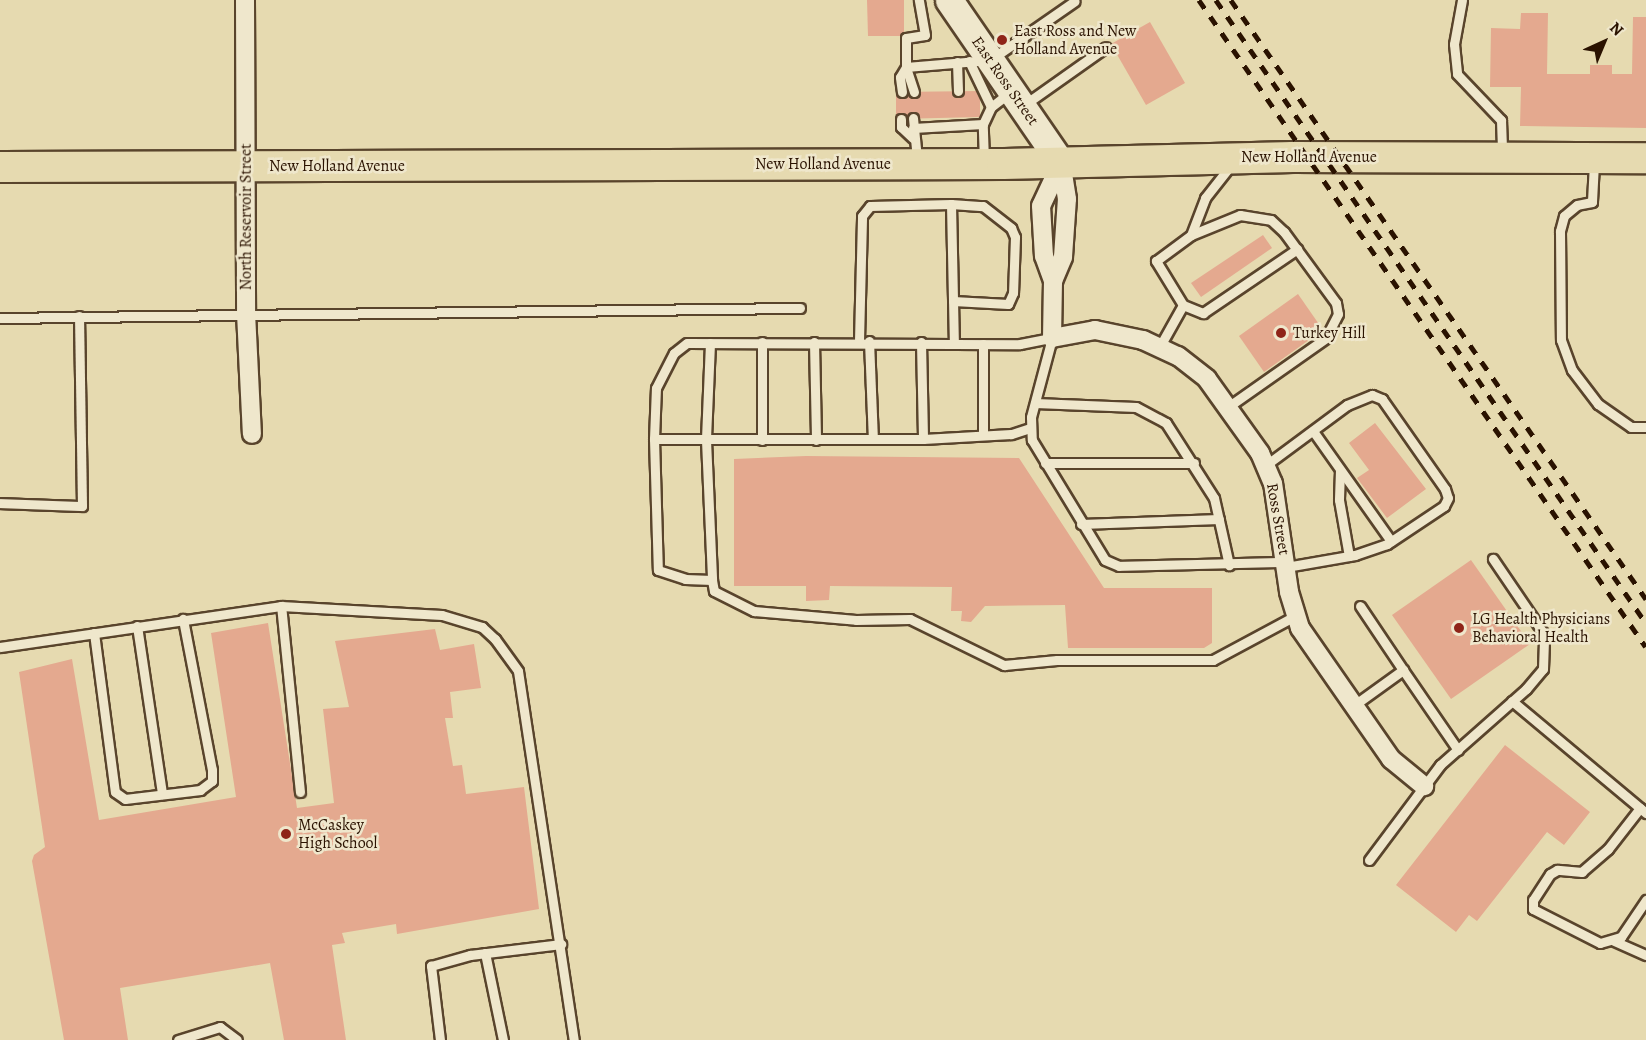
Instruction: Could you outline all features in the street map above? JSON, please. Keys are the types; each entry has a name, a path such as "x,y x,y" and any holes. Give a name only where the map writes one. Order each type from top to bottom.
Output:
{"main road":[{"name":"New Holland Avenue","path":"0,167 246,166 914,137 984,164 1237,157 1646,158"}],"street":[{"name":"North Reservoir Street","path":"245,0 246,313 252,434"},
{"name":"East Ross Street","path":"949,0 980,60 1008,102 1061,163"},
{"path":"1052,338 1053,281 1044,256 1041,206 1061,163"},
{"path":"1053,281 1063,257 1067,199 1061,163"},
{"name":"Ross Street","path":"1052,338 1095,330 1160,346 1193,366 1228,407 1266,465 1277,499 1295,616 1310,646 1391,759 1424,786"}],"lane":[{"path":"914,92 906,67 906,38 925,35 919,0"},
{"path":"1462,0 1454,44 1456,74 1501,120 1502,158"},
{"path":"906,67 980,60 1075,2"},
{"path":"901,118 901,128 914,137 961,121 983,124 1008,102 1106,47"},
{"path":"957,62 958,91"},
{"path":"902,92 900,77 906,67"},
{"path":"983,124 984,164"},
{"path":"1191,235 1205,198 1237,157"},
{"path":"1594,158 1592,202 1577,205 1564,216 1560,231 1561,340 1572,370 1598,404 1631,427 1646,427"},
{"path":"873,439 864,341 862,216 870,206 951,204 983,206 1011,228 1015,237 1013,293 1008,304 953,302"},
{"path":"951,204 954,343"},
{"path":"1228,407 1326,338 1334,328 1336,303 1297,249 1271,220 1256,214 1240,215 1191,235 1156,261 1183,305 1203,313 1297,249"},
{"path":"1160,346 1183,305"},
{"path":"0,318 246,313 800,308"},
{"path":"0,503 82,506 79,316"},
{"path":"712,580 685,579 658,570 654,439 656,388 674,353 687,343 864,341 1032,344 1052,338"},
{"path":"1052,338 1030,428 1046,464 1099,554 1112,564 1229,566 1286,564 1349,556 1391,541 1444,506 1448,498 1445,489 1382,399 1372,395 1347,405 1266,465"},
{"path":"762,342 762,440"},
{"path":"814,342 816,440"},
{"path":"921,342 923,439"},
{"path":"710,343 706,440 712,580 714,591 754,611 856,620 910,619 1004,665 1057,660 1214,660 1295,616"},
{"path":"983,344 983,435"},
{"path":"1035,403 1136,407 1150,411 1166,423 1194,463 1214,498 1229,566"},
{"path":"654,439 923,439 983,435 1030,428"},
{"path":"1313,431 1391,541"},
{"path":"1046,464 1194,463"},
{"path":"1340,469 1339,500 1349,556"},
{"path":"1081,524 1219,519"},
{"path":"1369,860 1424,786 1458,750 1543,669 1544,634 1493,559"},
{"path":"281,606 300,792"},
{"path":"0,647 281,606 442,615 482,627 504,648 518,671 574,1040"},
{"path":"1360,606 1458,750"},
{"path":"94,633 115,792 125,799 200,790 212,781 183,619"},
{"path":"137,626 162,794"},
{"path":"1353,706 1402,670"},
{"path":"1512,701 1643,810 1608,849 1582,872 1557,870 1550,874 1533,900 1533,909 1539,915 1600,943 1614,941 1646,955"},
{"path":"1614,941 1646,900"},
{"path":"440,1040 431,966 485,953 561,944"},
{"path":"485,953 503,1040"},
{"path":"178,1040 220,1027 237,1040"}],"building":[{"path":"867,0 904,0 904,36 868,36"},
{"path":"1521,13 1548,13 1547,74 1590,74 1590,65 1612,65 1612,74 1632,74 1633,17 1646,17 1646,128 1520,126 1521,87 1490,87 1491,28 1520,29"},
{"path":"1150,22 1185,83 1146,105 1111,44"},
{"path":"980,91 980,117 896,119 896,92"},
{"path":"1263,235 1272,248 1201,297 1191,283"},
{"name":"Turkey Hill","path":"1298,294 1323,330 1264,372 1239,336"},
{"path":"1375,423 1426,489 1387,518 1357,478 1369,470 1349,443"},
{"path":"806,456 1019,458 1104,588 1212,588 1212,643 1204,648 1068,648 1065,605 985,606 971,622 961,621 962,611 951,611 952,587 830,586 829,600 806,601 806,586 734,586 734,459"},
{"path":"1471,560 1530,644 1451,699 1392,615"},
{"name":"McCaskey High School","path":"268,623 297,808 334,803 323,709 349,707 335,641 435,629 440,650 474,644 481,688 450,692 453,718 445,718 453,766 462,765 466,794 524,787 539,909 397,934 396,924 342,933 345,943 332,945 346,1040 284,1040 270,963 120,988 128,1040 64,1040 32,861 34,855 45,847 19,672 72,659 99,820 236,797 211,633"},
{"path":"1505,745 1590,812 1564,845 1547,832 1477,921 1469,915 1456,932 1396,885"}],"railway":[{"path":"1199,0 1646,647"},
{"path":"1216,0 1646,623"},
{"path":"1231,0 1646,599"}],"place":[{"name":"East Ross and New Holland Avenue","path":"1002,40"},
{"name":"Turkey Hill","path":"1281,333"},
{"name":"LG Health Physicians Behavioral Health","path":"1459,628"},
{"name":"McCaskey High School","path":"286,834"}]}
